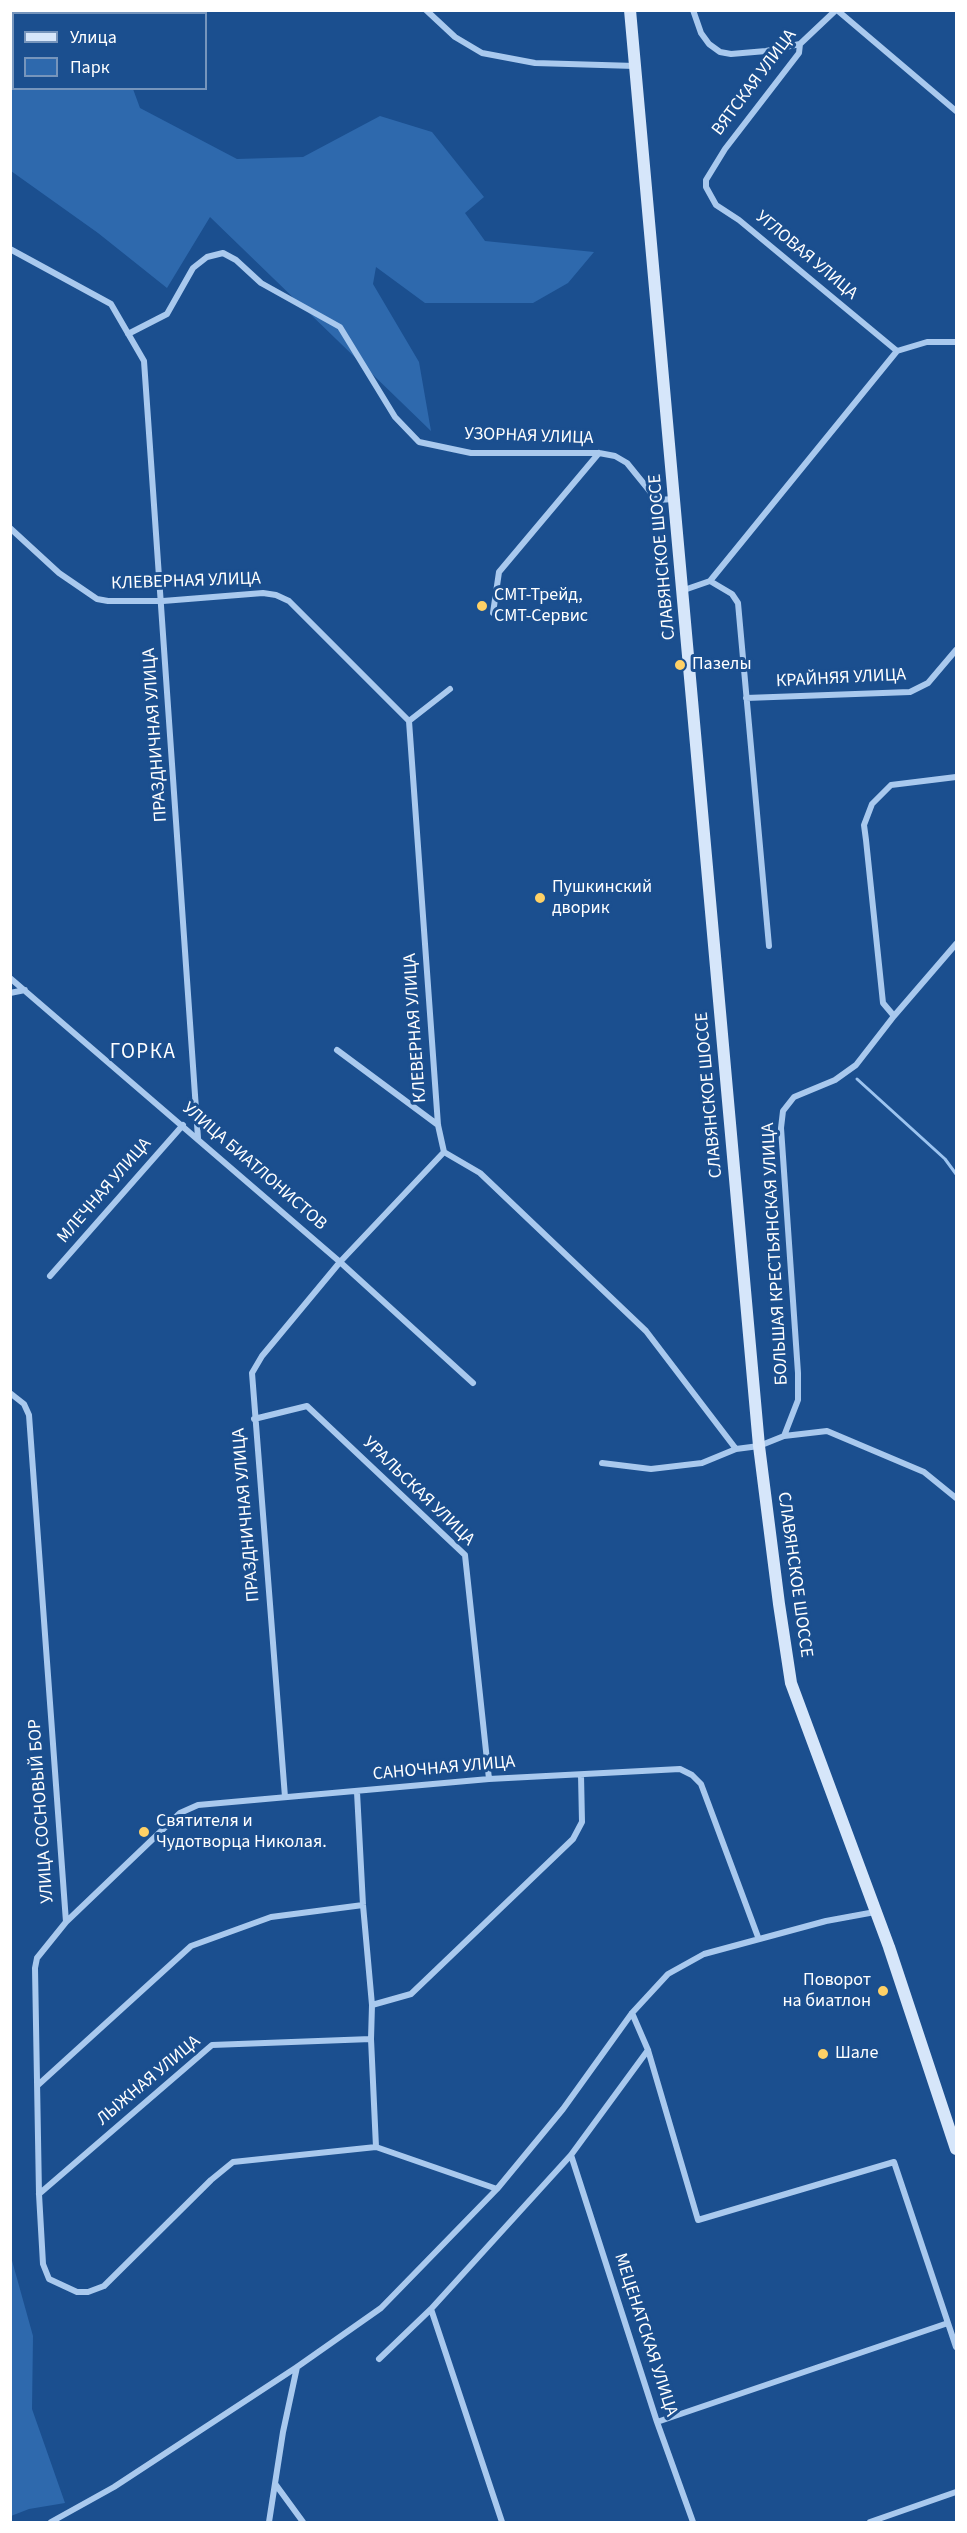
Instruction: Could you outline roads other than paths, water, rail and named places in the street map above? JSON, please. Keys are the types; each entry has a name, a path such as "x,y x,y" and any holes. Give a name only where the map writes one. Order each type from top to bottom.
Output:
{"main road":[{"name":"СЛАВЯНСКОЕ ШОССЕ","path":"630,10 684,590 759,1446 791,1683 875,1912 957,2149"}],"street":[{"path":"426,10 455,37 482,53 535,63 636,66"},
{"path":"693,10 701,33 709,44 720,52 731,54 766,51 800,44"},
{"path":"836,10 957,111"},
{"name":"ВЯТСКАЯ УЛИЦА","path":"706,180 725,149 799,53 800,44 836,10"},
{"name":"УГЛОВАЯ УЛИЦА","path":"706,180 709,196 716,205 739,220 897,351"},
{"path":"10,249 111,304 128,334"},
{"name":"УЗОРНАЯ УЛИЦА","path":"128,334 167,314 193,268 207,257 223,253 236,260 261,283 340,327 395,417 419,442 471,453 599,453 615,456 627,463 657,500 675,498"},
{"name":"ПРАЗДНИЧНАЯ УЛИЦА","path":"128,334 144,361 163,601 198,1138"},
{"path":"684,590 710,581 897,351 927,342 957,342"},
{"path":"493,613 499,572 599,453"},
{"name":"КЛЕВЕРНАЯ УЛИЦА","path":"10,528 59,573 97,598 108,601 163,601 263,592 289,601 409,721 438,1125 444,1152"},
{"path":"710,581 732,594 738,603 769,946"},
{"name":"КРАЙНЯЯ УЛИЦА","path":"746,698 910,692 927,683 957,650"},
{"path":"409,721 450,688"},
{"path":"894,1016 883,1004 864,825 872,804 891,785 957,777"},
{"name":"БОЛЬШАЯ КРЕСТЬЯНСКАЯ УЛИЦА","path":"784,1436 798,1400 798,1373 782,1128 783,1111 794,1097 835,1080 856,1065 894,1016 957,944"},
{"name":"УЛИЦА БИАТЛОНИСТОВ","path":"10,978 198,1138 474,1383"},
{"path":"10,993 25,990"},
{"path":"337,1050 438,1125"},
{"name":"МЛЕЧНАЯ УЛИЦА","path":"50,1276 183,1125"},
{"path":"444,1152 480,1173 646,1331 736,1449"},
{"name":"ПРАЗДНИЧНАЯ УЛИЦА","path":"285,1797 252,1373 262,1356 340,1262 444,1152"},
{"name":"УЛИЦА СОСНОВЫЙ БОР","path":"10,1393 24,1404 29,1415 66,1922 37,1958 35,1968 39,2194 43,2264 49,2279 77,2292 88,2292 104,2286 211,2180 233,2162 376,2147"},
{"name":"УРАЛЬСКАЯ УЛИЦА","path":"254,1419 307,1406 465,1555 489,1779"},
{"path":"602,1463 651,1469 702,1463 736,1449 759,1446 784,1436 827,1431 924,1472 957,1498"},
{"name":"САНОЧНАЯ УЛИЦА","path":"66,1922 180,1813 198,1805 489,1779 680,1769 692,1775 701,1784 758,1937"},
{"path":"372,2005 411,1994 573,1839 582,1822 581,1775"},
{"path":"357,1792 363,1905 372,2005 371,2039 376,2147 497,2189"},
{"path":"38,2085 192,1946 271,1917 363,1905"},
{"path":"51,2523 114,2487 297,2367 381,2308 497,2189 563,2109 632,2013 668,1974 704,1954 758,1937 875,1912"},
{"path":"632,2013 648,2050 698,2220 894,2162 957,2347"},
{"name":"ЛЫЖНАЯ УЛИЦА","path":"39,2194 212,2045 371,2039"},
{"path":"379,2359 430,2309 571,2155 648,2050"},
{"path":"945,2111 957,2123"},
{"name":"МЕЦЕНАТСКАЯ УЛИЦА","path":"571,2155 657,2422 693,2523"},
{"path":"430,2309 502,2523"},
{"path":"657,2422 948,2323"},
{"path":"269,2523 283,2432 297,2367"},
{"path":"276,2485 303,2523"},
{"path":"870,2523 957,2492"}],"waterway":[{"path":"857,1079 945,1159 956,1174"}],"place":[{"name":"СМТ-Трейд, СМТ-Сервис","path":"482,606"},
{"name":"Пазелы","path":"680,665"},
{"name":"Пушкинский дворик","path":"540,898"},
{"name":"Святителя и Чудотворца Николая.","path":"144,1832"},
{"name":"Поворот на биатлон","path":"883,1991"},
{"name":"Шале","path":"823,2054"}],"district":[{"name":"ГОРКА","path":"143,1053"}]}
